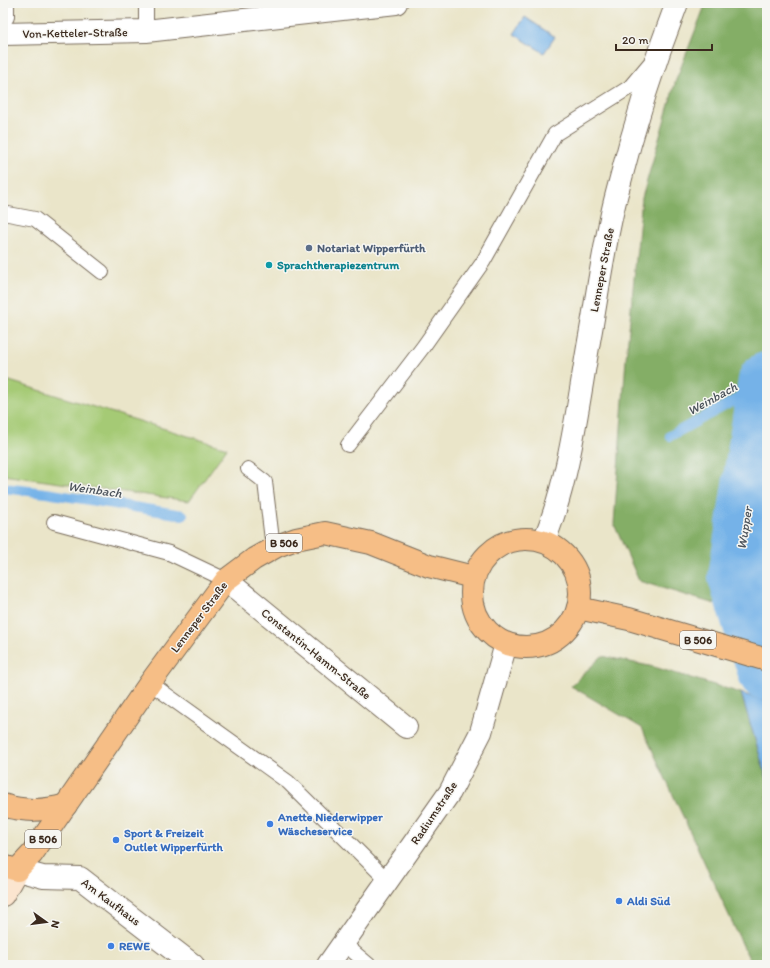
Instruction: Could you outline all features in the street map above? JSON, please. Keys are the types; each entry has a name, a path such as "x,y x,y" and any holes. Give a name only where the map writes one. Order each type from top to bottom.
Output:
{"main road":[{"name":"Lenneper Straße","path":"10,868 32,854 150,683 226,580 254,559 274,548 296,539 325,533 371,543 429,566 473,577"},
{"path":"526,538 544,541 564,554 571,563 580,585 578,608 572,622 562,634 550,642 536,647 521,648 506,644 489,634 476,617 471,597 473,577 481,561 493,549 509,541 526,538"},
{"name":"B 506","path":"578,608 628,619 767,660"},
{"path":"3,805 18,809 40,810 66,805"}],"street":[{"path":"3,16 4,3"},
{"name":"Von-Ketteler-Straße","path":"3,34 146,31 396,3"},
{"name":"Lenneper Straße","path":"544,541 556,510 576,424 616,194 656,56 677,3"},
{"name":"Constantin-Hamm-Straße","path":"226,580 406,727"},
{"name":"Radiumstraße","path":"328,965 450,792 481,732 506,644"},
{"path":"3,895 10,868"},
{"name":"Am Kaufhaus","path":"10,868 43,877 80,878 193,965"}],"lane":[{"path":"146,3 146,31"},
{"path":"348,445 423,347 483,262 555,134 630,87 656,56"},
{"path":"3,213 35,219 102,272"},
{"path":"248,469 265,482 274,548"},
{"path":"54,522 168,553 226,580"},
{"path":"150,683 288,782 387,880"},
{"path":"343,943 369,965"}],"green space":[{"path":"706,3 767,3 767,620 639,581 614,524 626,359 642,198 676,80"},
{"path":"3,379 227,448 189,501 3,475"},
{"path":"602,656 654,667 741,693 767,779 767,965 752,965 642,728 571,686"}],"water":[{"path":"525,17 555,37 544,53 514,34"},
{"path":"741,693 767,702 767,779"}],"waterway":[{"name":"Wupper","path":"767,381 737,577 767,672"},
{"name":"Weinbach","path":"670,436 766,383"},
{"name":"Weinbach","path":"3,488 46,493 183,515"}],"place":[{"name":"Notariat Wipperfürth","path":"309,248"},
{"name":"Sprachtherapiezentrum","path":"269,265"},
{"name":"Anette Niederwipper Wäscheservice","path":"270,824"},
{"name":"Sport & Freizeit Outlet Wipperfürth","path":"116,840"},
{"name":"Aldi Süd","path":"619,901"},
{"name":"REWE","path":"111,946"}]}
